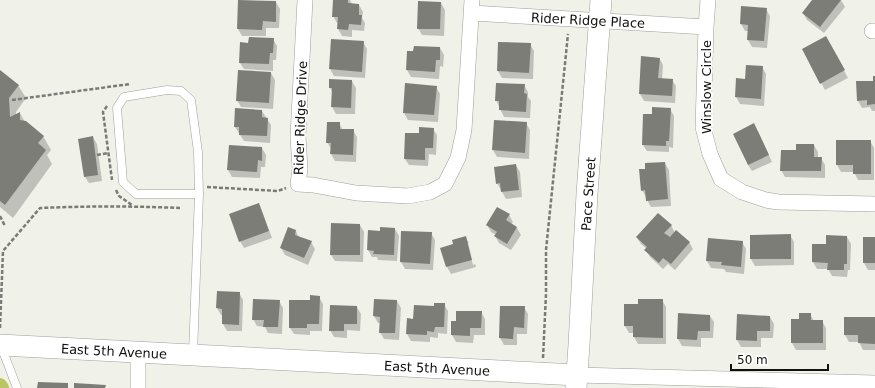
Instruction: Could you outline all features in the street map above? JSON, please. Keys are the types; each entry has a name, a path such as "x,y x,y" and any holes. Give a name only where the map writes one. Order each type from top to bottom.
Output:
{"street":[{"name":"Rider Ridge Drive","path":"305,0 298,136 300,169 298,184 313,185 356,193 408,196 430,192 445,184 458,158 464,130 471,7"},
{"name":"Pace Street","path":"576,381 587,194 601,0"},
{"name":"Winslow Circle","path":"708,0 703,127 710,154 721,179 742,192 766,200 778,202 875,204"},
{"name":"Rider Ridge Place","path":"471,7 600,20 706,27"},
{"name":"East 5th Avenue","path":"0,339 138,352 576,381 810,385 875,383"},
{"path":"138,352 138,388"}],"lane":[{"path":"193,355 199,190 198,152 191,100 181,90 166,90 124,97 117,108 123,182 136,194 199,190"},
{"path":"0,339 17,388"}],"path":[{"path":"543,358 546,294 546,250 568,34"},
{"path":"12,100 134,84"},
{"path":"97,155 108,153"},
{"path":"199,190 278,190 298,184"},
{"path":"0,339 3,251 40,208 103,206 180,208"},
{"path":"0,216 5,226"}],"building":[{"path":"238,0 276,1 276,22 263,21 262,30 237,29"},
{"path":"333,0 348,0 348,3 359,4 359,15 362,15 361,25 349,24 348,30 337,29 338,17 332,17"},
{"path":"812,0 841,0 820,27 802,13"},
{"path":"418,1 441,2 440,29 417,29"},
{"path":"741,6 767,8 764,41 747,40 748,25 740,24"},
{"path":"826,36 845,70 820,84 802,49"},
{"path":"249,37 274,38 273,53 270,53 269,64 239,63 240,42 248,43"},
{"path":"331,39 364,41 362,72 329,69"},
{"path":"498,42 531,43 529,73 497,71"},
{"path":"414,46 440,47 440,60 436,60 435,72 406,70 407,51 413,51"},
{"path":"641,56 660,58 658,78 673,79 672,96 639,94"},
{"path":"746,65 763,66 761,99 735,97 736,78 745,79"},
{"path":"0,70 19,85 9,98 10,117 20,112 20,120 26,121 44,136 38,143 46,150 5,205 0,201"},
{"path":"238,70 271,72 269,103 236,101"},
{"path":"873,76 875,76 875,104 867,105 867,100 857,101 856,81 873,81"},
{"path":"329,79 352,80 351,108 331,107 332,88 329,88"},
{"path":"405,83 437,86 434,115 403,113"},
{"path":"496,83 525,84 524,93 527,94 526,112 499,110 499,101 495,101"},
{"path":"652,107 671,108 669,141 666,141 666,146 642,145 643,114 652,114"},
{"path":"235,108 262,110 262,117 268,118 267,136 239,135 239,127 234,127"},
{"path":"494,120 527,122 525,153 492,150"},
{"path":"327,122 340,122 340,129 354,129 353,155 330,154 331,143 326,143"},
{"path":"754,123 769,155 748,165 733,134"},
{"path":"419,127 434,128 433,148 425,148 425,160 404,159 405,133 419,133"},
{"path":"93,136 98,175 84,177 78,139"},
{"path":"836,140 871,140 871,174 853,174 853,165 836,165"},
{"path":"796,144 814,144 814,157 822,157 821,171 780,171 781,150 796,150"},
{"path":"229,145 262,147 262,161 258,160 257,172 227,170"},
{"path":"665,162 668,199 646,201 645,190 641,191 639,169 645,169 645,163"},
{"path":"516,164 519,190 501,192 500,183 496,184 494,167"},
{"path":"259,203 269,231 239,242 229,214"},
{"path":"497,207 510,214 506,220 517,227 507,244 494,236 497,232 486,225"},
{"path":"658,213 672,225 664,233 670,237 676,230 690,242 671,264 663,258 659,263 644,250 647,247 636,237"},
{"path":"331,223 360,224 360,255 330,255"},
{"path":"288,227 296,230 295,235 312,241 304,258 280,248"},
{"path":"380,227 395,228 394,255 373,254 374,251 367,250 368,230 380,231"},
{"path":"401,231 432,232 430,264 400,262"},
{"path":"791,234 791,259 750,259 750,235"},
{"path":"826,235 847,236 847,264 844,264 844,270 827,270 828,263 812,262 812,244 826,244"},
{"path":"466,236 472,260 446,267 440,248 453,244 452,240"},
{"path":"863,237 875,237 875,263 863,263"},
{"path":"708,238 743,241 741,267 721,265 722,262 706,261"},
{"path":"217,291 240,292 239,325 222,324 222,309 216,308"},
{"path":"310,295 320,296 319,324 307,324 307,328 289,328 289,300 310,300"},
{"path":"253,299 280,300 278,327 263,327 264,320 252,320"},
{"path":"374,299 397,300 395,333 379,333 380,317 373,316"},
{"path":"638,299 663,299 663,338 633,337 633,326 624,326 624,304 638,304"},
{"path":"434,303 445,303 444,327 435,327 434,332 427,331 427,335 406,334 407,318 413,319 414,305 434,306"},
{"path":"330,305 357,306 357,324 344,324 344,331 329,331"},
{"path":"500,306 525,306 524,328 514,327 513,339 499,338"},
{"path":"456,311 482,311 481,328 470,328 470,336 451,335 451,321 456,321"},
{"path":"678,313 710,315 710,331 698,331 697,340 677,339"},
{"path":"799,313 811,313 811,320 823,320 823,343 791,343 791,319 799,319"},
{"path":"737,314 770,316 770,331 757,331 757,341 736,340"},
{"path":"844,317 875,317 875,344 858,343 858,335 844,335"},
{"path":"38,382 68,383 68,388 37,388"},
{"path":"74,383 106,385 105,388 74,388"}]}
